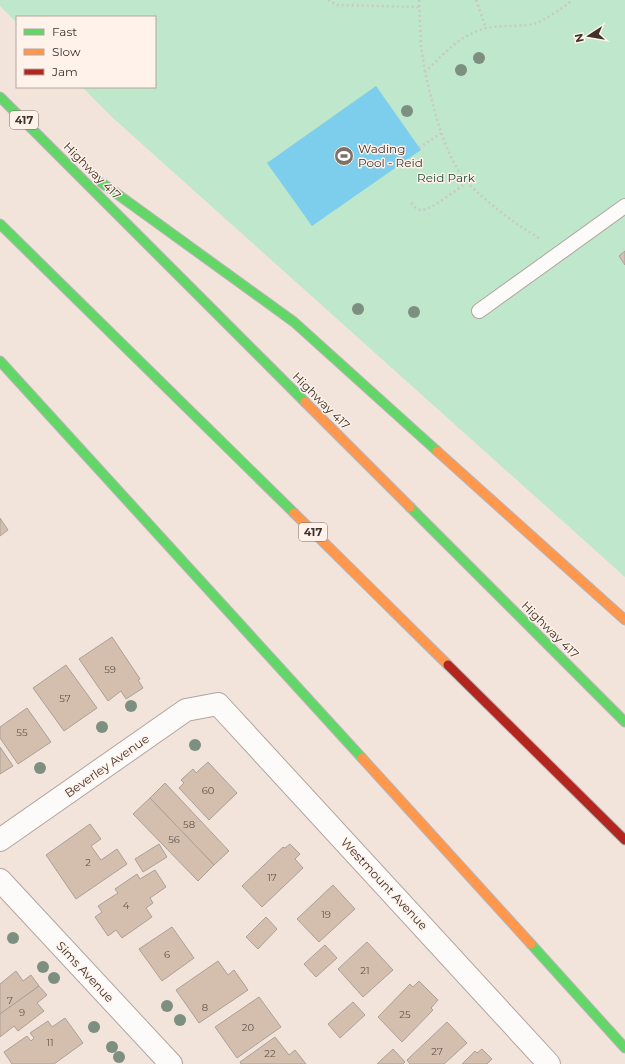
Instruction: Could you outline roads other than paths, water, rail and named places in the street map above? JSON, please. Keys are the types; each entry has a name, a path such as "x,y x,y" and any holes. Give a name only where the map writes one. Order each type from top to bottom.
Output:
{"highway":[{"name":"Highway 417","path":"0,97 625,722"},
{"path":"48,144 294,322 625,620"},
{"name":"417","path":"0,224 625,840"},
{"path":"0,361 625,1048"}],"street":[{"name":"Beverley Avenue","path":"0,840 186,710 218,704"},
{"name":"Westmount Avenue","path":"218,704 549,1064"},
{"name":"Sims Avenue","path":"0,880 171,1064"}],"lane":[{"path":"479,311 625,206"}],"water":[{"name":"Wading Pool - Reid","path":"376,86 421,150 312,226 267,163"}],"place":[{"name":"Wading Pool - Reid","path":"344,156"}],"park label":[{"name":"Reid Park","path":"446,178"}]}
